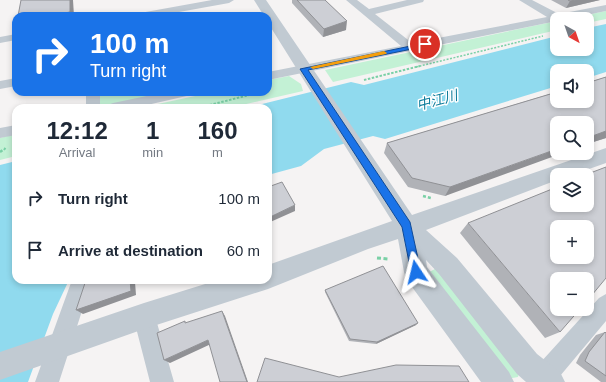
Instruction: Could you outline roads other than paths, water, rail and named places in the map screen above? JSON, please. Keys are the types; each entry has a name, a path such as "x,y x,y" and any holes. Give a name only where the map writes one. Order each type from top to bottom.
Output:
{"street":[{"path":"159,0 163,12"},
{"path":"173,12 229,0"},
{"path":"260,0 268,12"},
{"path":"352,0 411,48"},
{"path":"367,13 419,0"},
{"path":"524,0 550,14"},
{"path":"584,12 606,8"},
{"path":"272,75 411,48 550,18"},
{"path":"272,19 406,226 448,266 527,364 544,380 606,305"},
{"path":"0,40 12,38"},
{"path":"0,85 12,83"},
{"path":"132,104 167,96"},
{"path":"0,133 12,131"},
{"path":"272,276 406,226 442,215 486,197 603,159"},
{"path":"406,226 416,272 499,382"},
{"path":"47,382 52,349 80,284"},
{"path":"0,366 144,316 245,284"},
{"path":"144,316 162,382"}],"water":[{"name":"中江川","path":"606,24 606,72 594,76 594,64 550,64 550,88 385,139 373,136 324,149 301,166 272,174 272,104 262,104 351,82 364,85 550,38 550,56 594,56 594,27"},
{"path":"12,162 12,284 67,284 53,314 28,382 0,382 0,165"}]}
